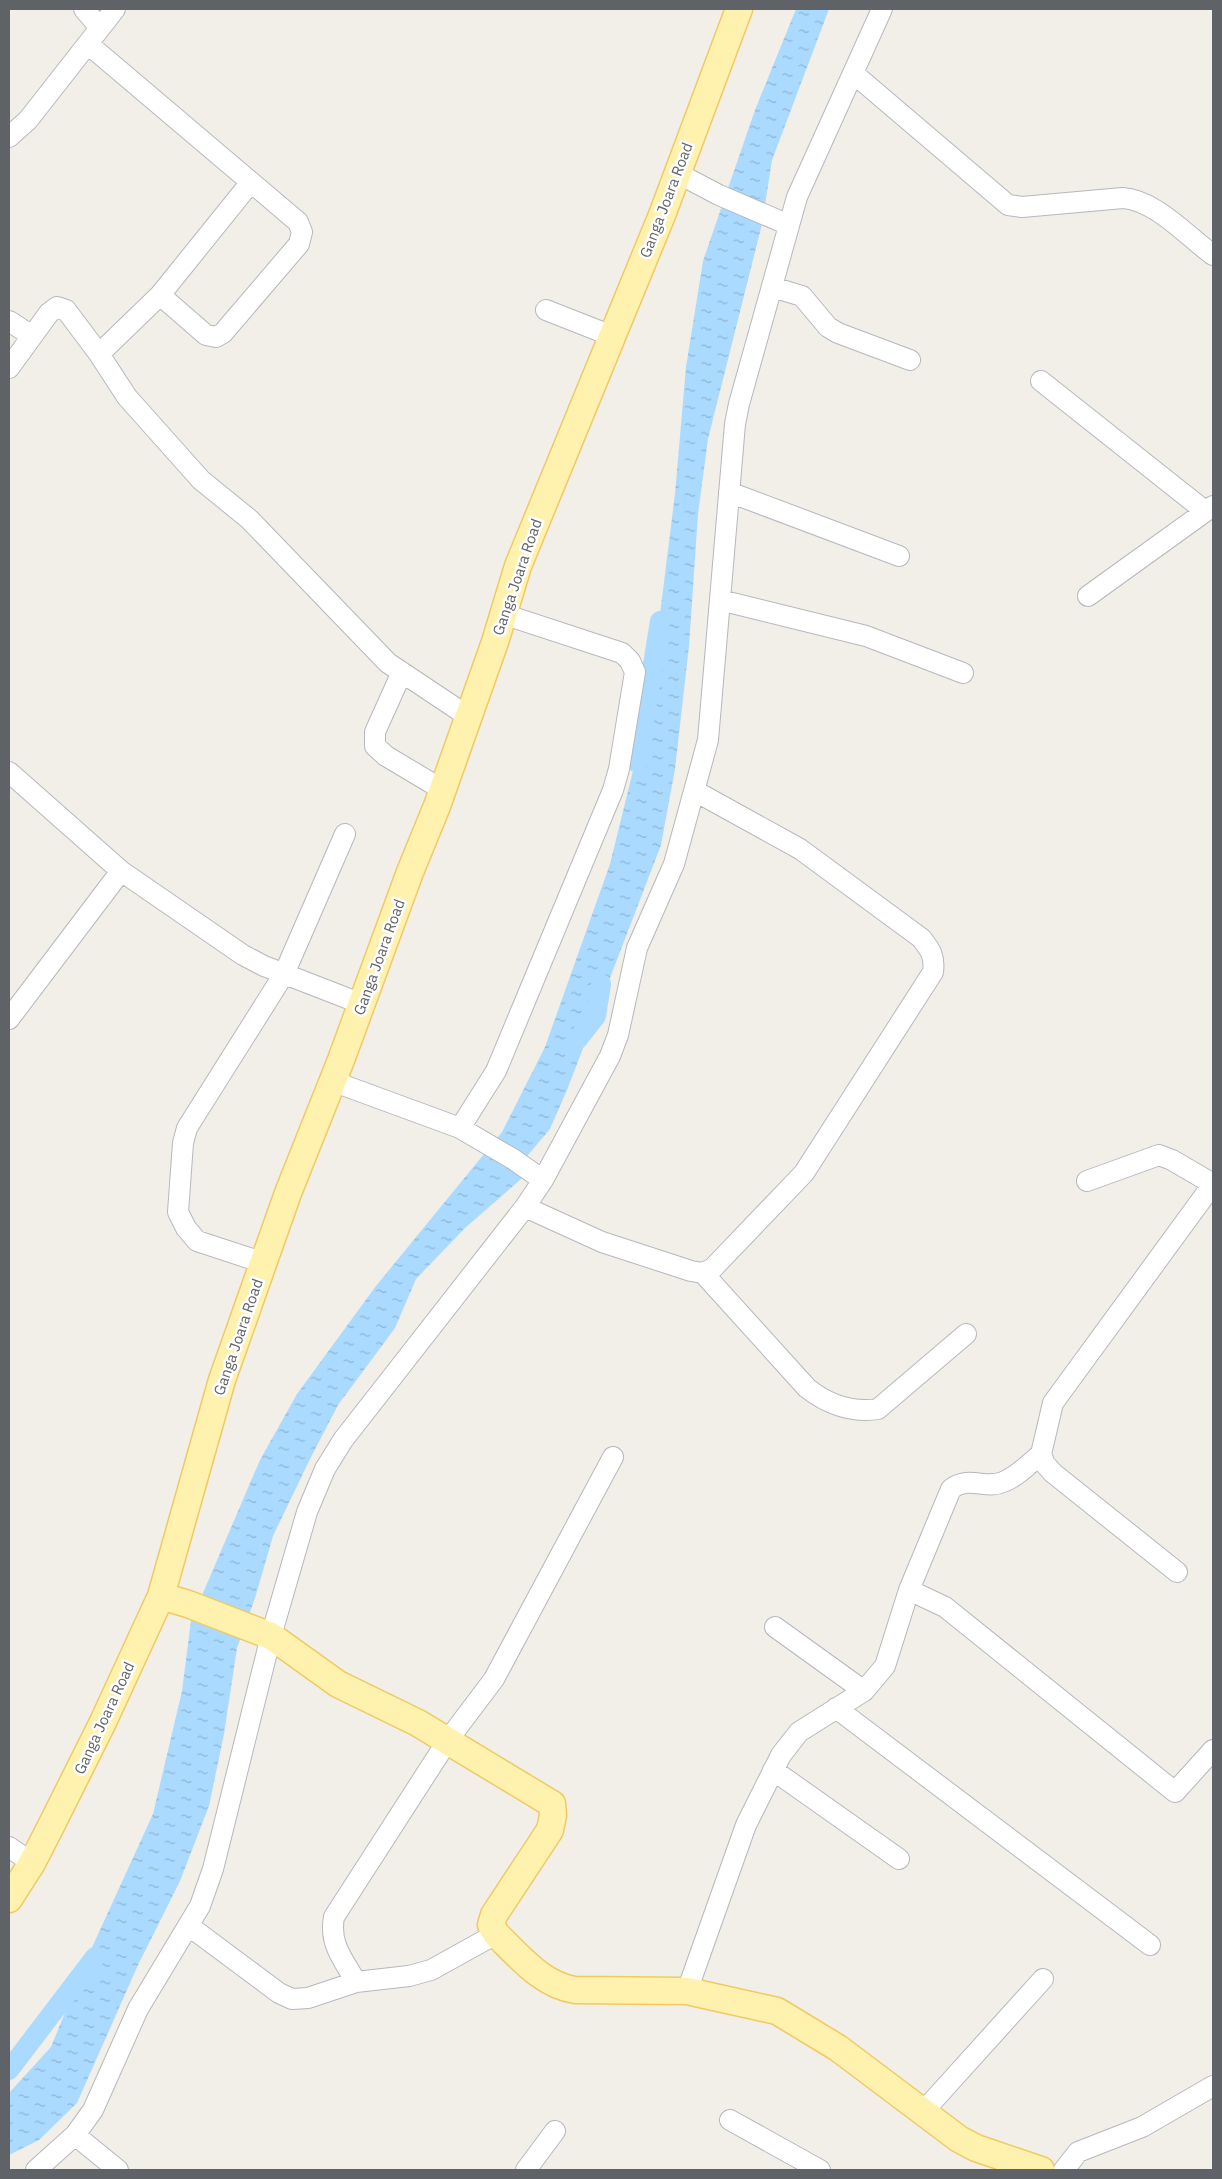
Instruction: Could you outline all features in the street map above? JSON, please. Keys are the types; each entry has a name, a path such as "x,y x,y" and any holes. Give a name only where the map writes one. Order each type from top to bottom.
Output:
{"main road":[{"name":"Ganga Joara Road","path":"9,1899 32,1863 103,1722 161,1596 222,1380 288,1193 443,790 518,566 678,173 739,9"},
{"path":"161,1596 264,1632 338,1684 418,1723 552,1804 553,1815 550,1830 494,1915 491,1925 496,1934 547,1982 561,1988 575,1990 687,1991 777,2011 838,2048 922,2113 976,2148 1041,2170"}],"street":[{"path":"84,9 100,28"},
{"path":"9,137 28,120 115,9"},
{"path":"36,2170 75,2135 93,2110 138,2009 200,1906 213,1869 264,1632 307,1512 330,1462 343,1440 544,1180 616,1042 637,948 674,864 708,740 729,492 739,404 797,197 882,9"},
{"path":"88,44 298,222 302,232 299,244 224,333 216,337 206,335 160,295"},
{"path":"853,73 1008,204 1022,207 1122,198 1136,199 1152,207 1211,248"},
{"path":"678,173 719,194 789,225"},
{"path":"99,354 160,295 251,182"},
{"path":"772,287 802,296 828,327 838,333 910,360"},
{"path":"9,368 49,313 57,307 66,310 99,354 127,398 201,480 249,519 373,649 402,672 469,717"},
{"path":"546,310 612,336"},
{"path":"9,321 32,336"},
{"path":"1042,381 1209,508 1088,596"},
{"path":"729,492 899,556"},
{"path":"720,600 866,636 963,672"},
{"path":"460,1128 496,1071 613,790 619,769 635,672 630,661 622,653 503,614"},
{"path":"402,672 375,732 375,746 386,756 443,790"},
{"path":"9,772 120,871 243,955 284,974 362,1004"},
{"path":"525,1207 602,1242 691,1271 704,1273 713,1268 804,1173 926,986 933,972 935,960 930,948 921,938 817,860 695,791"},
{"path":"264,1263 197,1241 186,1228 178,1212 183,1143 187,1128 284,974 345,834"},
{"path":"9,1019 120,871"},
{"path":"332,1081 460,1128 513,1159 544,1180"},
{"path":"1087,1181 1158,1156 1172,1160 1213,1184 1052,1404 1041,1454 1045,1464 1053,1473 1177,1572"},
{"path":"704,1273 807,1388 821,1400 833,1404 867,1410 878,1408 966,1334"},
{"path":"687,1991 743,1834 773,1770 794,1736 864,1691 885,1666 909,1590 951,1489 958,1484 972,1482 994,1484 1004,1482 1041,1454"},
{"path":"356,1982 334,1944 331,1932 334,1917 448,1740 503,1664 612,1457"},
{"path":"909,1590 945,1607 1175,1792 1213,1750"},
{"path":"775,1627 864,1691"},
{"path":"836,1708 1150,1945"},
{"path":"773,1770 898,1859"},
{"path":"9,1847 32,1863"},
{"path":"189,1926 279,1993 292,1999 308,1998 356,1982 409,1976 431,1970 496,1934"},
{"path":"922,2113 1043,1979"},
{"path":"1064,2170 1078,2152 1142,2127 1213,2086"},
{"path":"730,2120 820,2170"},
{"path":"526,2170 555,2131"},
{"path":"75,2135 118,2170"}],"water":[{"path":"796,9 829,9 772,160 762,224 708,439 698,514 689,646 675,769 661,845 567,1090 550,1129 528,1155 521,1179 465,1228 416,1279 395,1328 338,1405 310,1459 273,1536 255,1598 237,1648 224,1734 209,1806 180,1881 138,1965 77,2103 39,2140 9,2155 9,2093 51,2047 89,1954 153,1814 182,1691 191,1621 260,1460 297,1394 376,1286 502,1132 545,1047 610,864 648,710 675,494 686,367 703,261 755,110"}],"waterway":[{"path":"637,763 660,621"},
{"path":"577,1040 596,1016 601,984"},
{"path":"9,2070 95,1957"}]}
